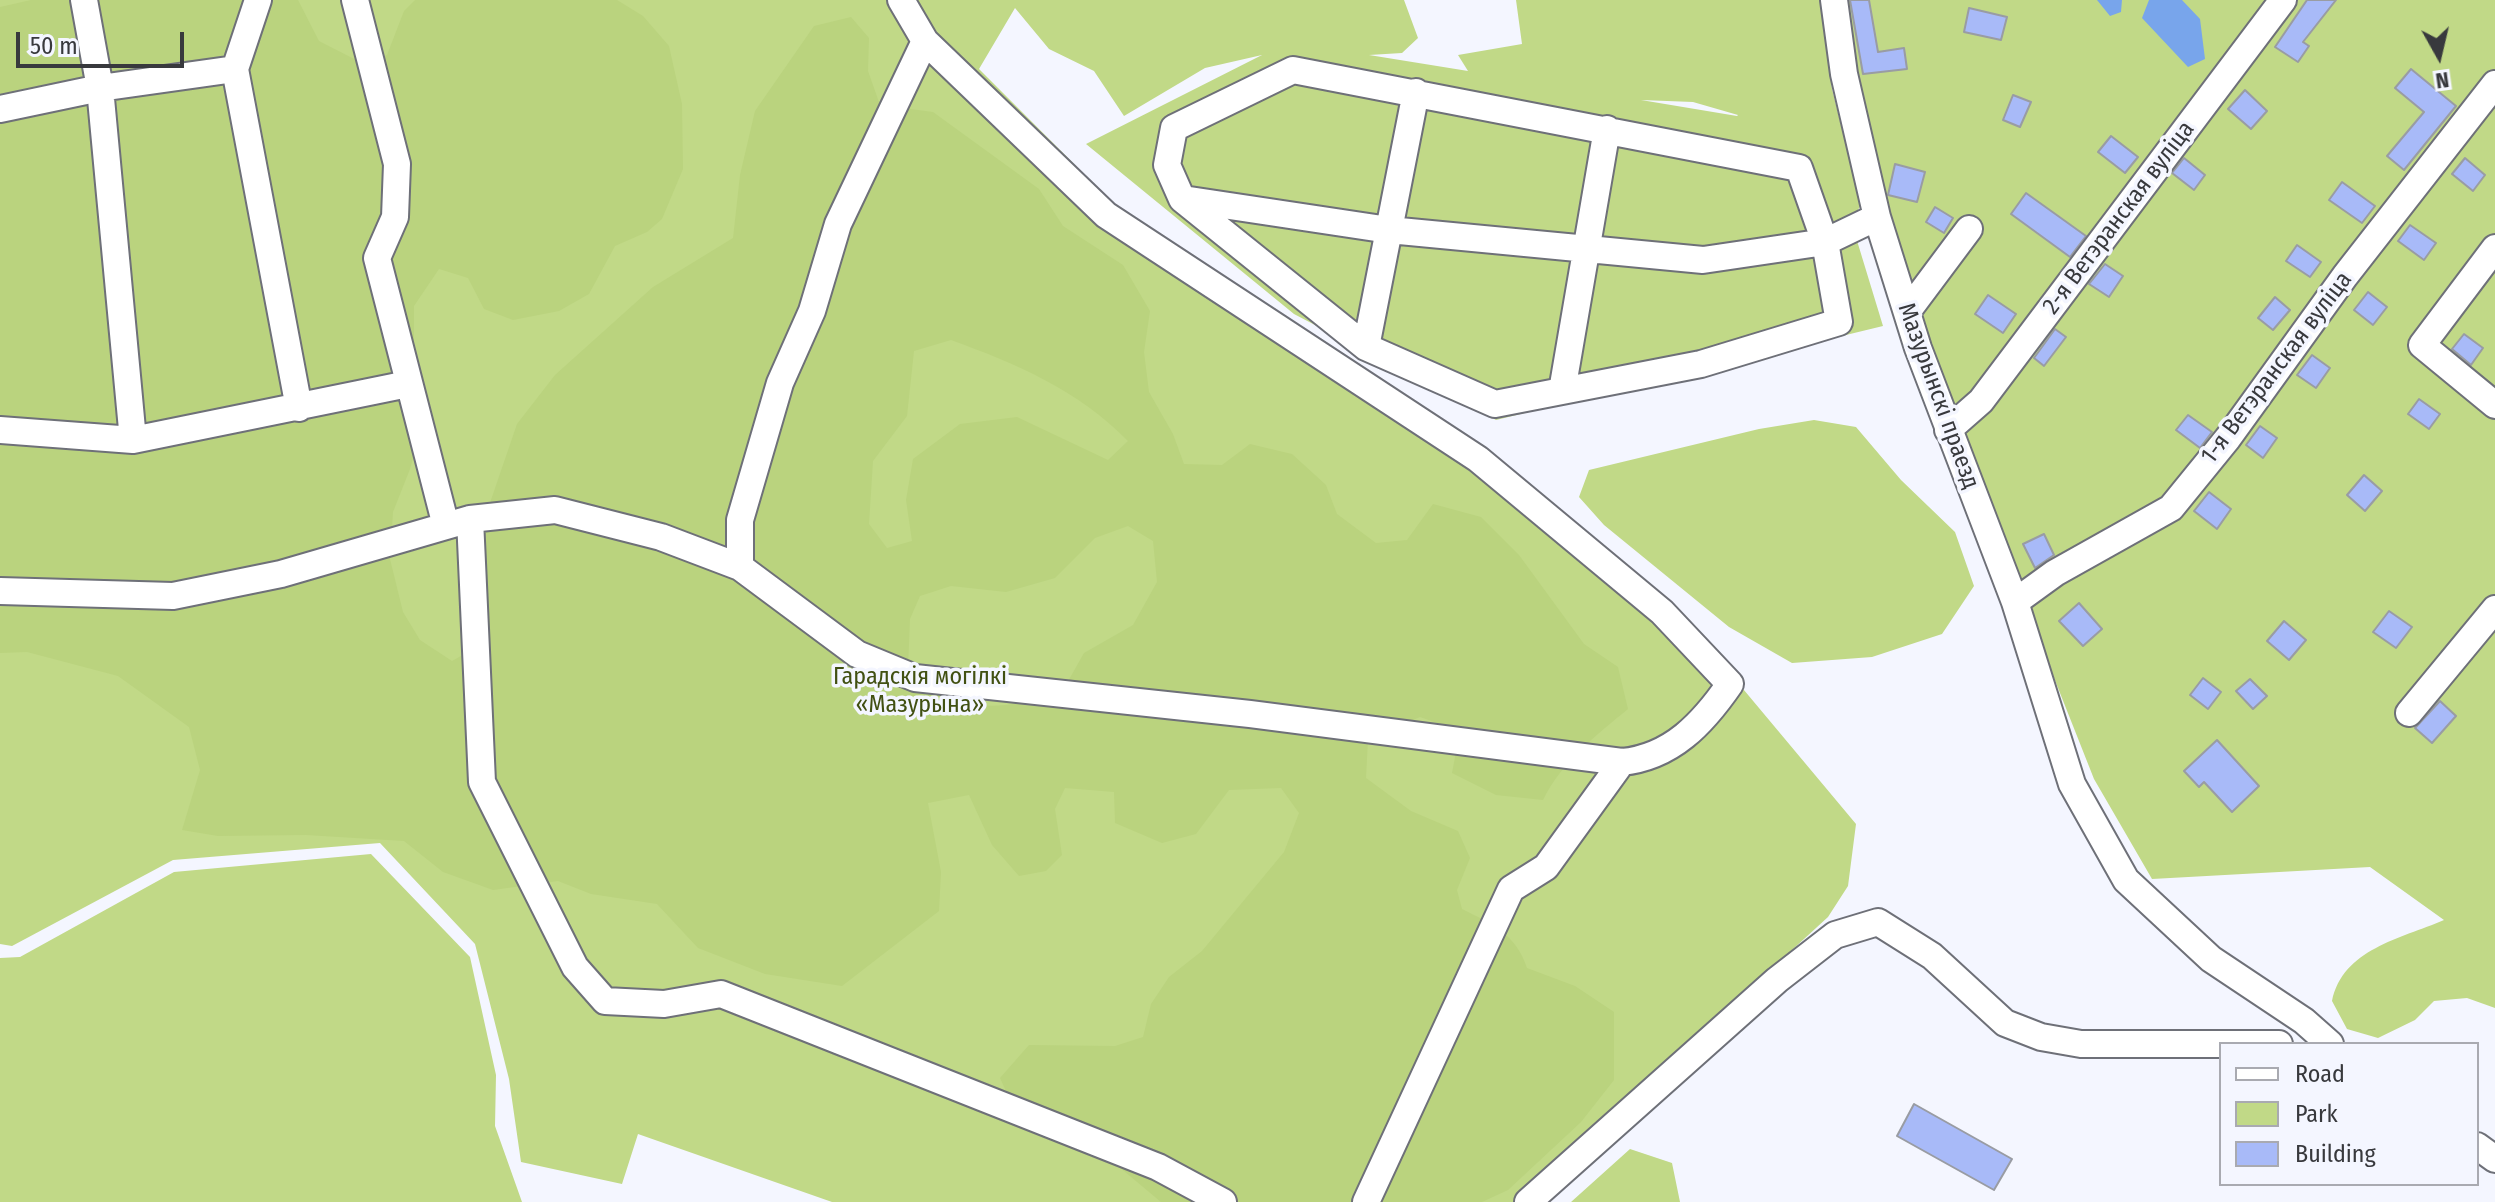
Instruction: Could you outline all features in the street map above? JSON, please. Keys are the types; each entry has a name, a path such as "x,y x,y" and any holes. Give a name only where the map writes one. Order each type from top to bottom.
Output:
{"street":[{"path":"84,0 100,88 133,440"},
{"path":"258,0 235,69 299,408"},
{"path":"355,0 397,164 395,217 377,258 408,384 458,522 482,782 575,967 605,1001 664,1004 721,994 1158,1167 1223,1202"},
{"path":"0,591 173,596 281,574 458,522 555,510 661,537 740,567 857,654 915,678 1250,714 1622,762 1649,759 1704,722 1730,684 1662,612 1478,459 1106,215 925,41 901,0"},
{"name":"Мазурынскі праезд","path":"1834,0 1844,74 1877,217 1948,430 2015,602 2072,784 2126,880 2211,959 2304,1021 2328,1042"},
{"name":"2-я Ветэранская вуліца","path":"1948,430 1981,401 2283,0"},
{"path":"740,567 740,520 780,383 812,311 838,224 925,41"},
{"path":"0,109 100,88 235,69"},
{"path":"1293,70 1416,92 1799,168 1825,242 1839,322 1701,364 1495,404 1366,347 1182,199 1167,165 1174,128 1293,70"},
{"name":"1-я Ветэранская вуліца","path":"2015,602 2055,573 2171,508 2228,438 2345,276 2495,84"},
{"path":"1366,347 1416,92"},
{"path":"1562,391 1607,129"},
{"path":"1182,199 1389,230 1703,260 1825,242 1877,217"},
{"path":"1907,312 1969,229"},
{"path":"2495,248 2422,345 2495,405"},
{"path":"0,430 133,440 408,384"},
{"path":"2409,713 2495,609"},
{"path":"1366,1202 1511,889 1546,867 1622,762"},
{"path":"1528,1202 1777,980 1835,935 1878,922 1932,956 2005,1023 2041,1037 2081,1044 2219,1044"}],"green space":[{"name":"Гарадскія могілкі «Мазурына»","path":"0,0 1404,0 1418,38 1402,53 1369,55 1468,71 1458,55 1522,44 1516,0 1821,0 1832,89 1861,205 1851,221 1883,326 1496,420 1294,314 1086,144 1262,55 1205,68 1124,116 1094,71 1049,49 1015,8 979,69 1117,207 1472,441 1667,598 1856,824 1848,886 1828,917 1517,1202 832,1202 638,1134 622,1184 521,1162 509,1079 475,944 380,843 173,860 12,946 0,944","holes":["1641,100 1693,102 1738,115"]},
{"name":"Гарадскія могілкі «Мазурына»","path":"31,0 298,0 319,41 366,65 387,55 404,11 415,0 617,0 643,16 669,46 682,104 683,169 662,219 647,232 615,246 589,294 559,311 513,320 484,309 468,278 439,269 414,306 414,346 427,409 410,469 393,512 390,559 403,612 420,640 452,661 489,640 487,577 480,532 517,424 555,375 653,287 733,238 740,175 755,111 814,26 851,17 869,38 868,71 880,105 933,112 1039,189 1063,226 1123,265 1150,311 1144,352 1149,392 1173,434 1184,464 1222,465 1250,444 1292,454 1326,485 1337,514 1376,543 1407,540 1433,504 1481,517 1519,555 1584,644 1618,667 1628,709 1569,762 1543,800 1496,795 1452,773 1460,731 1420,717 1368,739 1366,778 1411,811 1458,831 1470,858 1457,890 1462,909 1510,938 1527,968 1575,986 1614,1012 1614,1080 1581,1122 1508,1190 1482,1202 1161,1202 1106,1156 1014,1109 1000,1078 1029,1045 1115,1046 1143,1037 1151,1004 1169,977 1202,951 1284,852 1299,813 1281,788 1229,790 1196,834 1162,843 1115,823 1114,792 1065,788 1055,809 1062,855 1046,871 1019,876 992,845 969,795 928,803 941,872 939,911 842,986 765,974 698,948 657,904 591,894 558,881 493,890 443,872 404,841 306,835 218,836 182,830 200,770 189,727 118,676 27,652 0,653 0,7","holes":["951,340 1046,380 1089,407 1128,441 1108,460 1017,417 960,424 913,459 906,500 912,541 887,548 869,524 873,461 907,416 914,351","1128,526 1153,541 1157,582 1133,625 1084,653 1062,692 1019,703 980,705 943,695 908,669 910,619 920,596 951,586 1006,592 1055,578 1095,538"]},
{"path":"1839,0 2495,0 2495,1008 2467,998 2434,1001 2415,1020 2378,1038 2347,1029 2332,1001 2338,983 2348,969 2376,948 2444,920 2370,867 2152,879 2094,779 1960,440 1883,212"},
{"path":"1814,420 1856,427 1901,480 1955,532 1974,586 1942,634 1872,657 1792,663 1729,627 1604,525 1579,497 1589,470 1759,429"},
{"path":"371,854 470,957 496,1075 495,1126 522,1202 0,1202 0,958 20,957 174,872"},
{"path":"1630,1149 1672,1163 1680,1202 1571,1202"}],"water":[{"path":"2097,0 2122,0 2121,12 2110,16"},
{"path":"2149,0 2182,0 2200,19 2205,59 2188,67 2142,18"}],"building":[{"path":"1850,0 1869,0 1878,52 1904,48 1907,69 1863,74"},
{"path":"2307,0 2336,0 2303,42 2309,46 2298,62 2275,47"},
{"path":"1969,8 2007,17 2001,40 1964,32"},
{"path":"2411,69 2456,106 2404,170 2387,156 2424,112 2395,88"},
{"path":"2245,90 2267,111 2251,129 2228,109"},
{"path":"2013,95 2031,102 2020,127 2003,120"},
{"path":"2111,136 2138,157 2125,173 2098,152"},
{"path":"2184,158 2205,175 2194,190 2172,173"},
{"path":"2465,158 2485,175 2473,191 2452,174"},
{"path":"1895,164 1925,172 1917,202 1888,195"},
{"path":"2342,182 2375,206 2362,223 2329,200"},
{"path":"2026,193 2086,236 2070,257 2011,214"},
{"path":"1935,207 1953,218 1944,233 1926,222"},
{"path":"2410,225 2436,243 2424,260 2398,241"},
{"path":"2297,245 2321,262 2310,277 2286,261"},
{"path":"2105,264 2123,276 2109,297 2089,284"},
{"path":"2368,292 2387,307 2373,325 2354,310"},
{"path":"1988,295 2016,314 2003,333 1975,314"},
{"path":"2275,297 2290,310 2273,330 2258,318"},
{"path":"2055,329 2066,337 2044,366 2034,358"},
{"path":"2464,334 2483,348 2471,365 2452,349"},
{"path":"2312,355 2330,368 2316,388 2297,375"},
{"path":"2419,399 2440,414 2429,429 2408,414"},
{"path":"2188,415 2212,432 2200,448 2176,430"},
{"path":"2260,426 2277,438 2263,458 2246,445"},
{"path":"2364,475 2382,491 2365,511 2347,495"},
{"path":"2209,492 2231,509 2217,529 2194,511"},
{"path":"2044,534 2054,555 2035,568 2023,544"},
{"path":"2079,603 2102,629 2083,646 2059,621"},
{"path":"2389,611 2412,627 2396,648 2373,632"},
{"path":"2284,621 2306,640 2289,660 2267,641"},
{"path":"2203,678 2221,692 2208,709 2190,695"},
{"path":"2250,679 2267,696 2253,709 2236,691"},
{"path":"2440,701 2456,716 2432,743 2415,728"},
{"path":"2217,740 2259,786 2232,812 2204,782 2199,787 2184,771"},
{"path":"1914,1104 2012,1159 1994,1190 1897,1136"}]}
